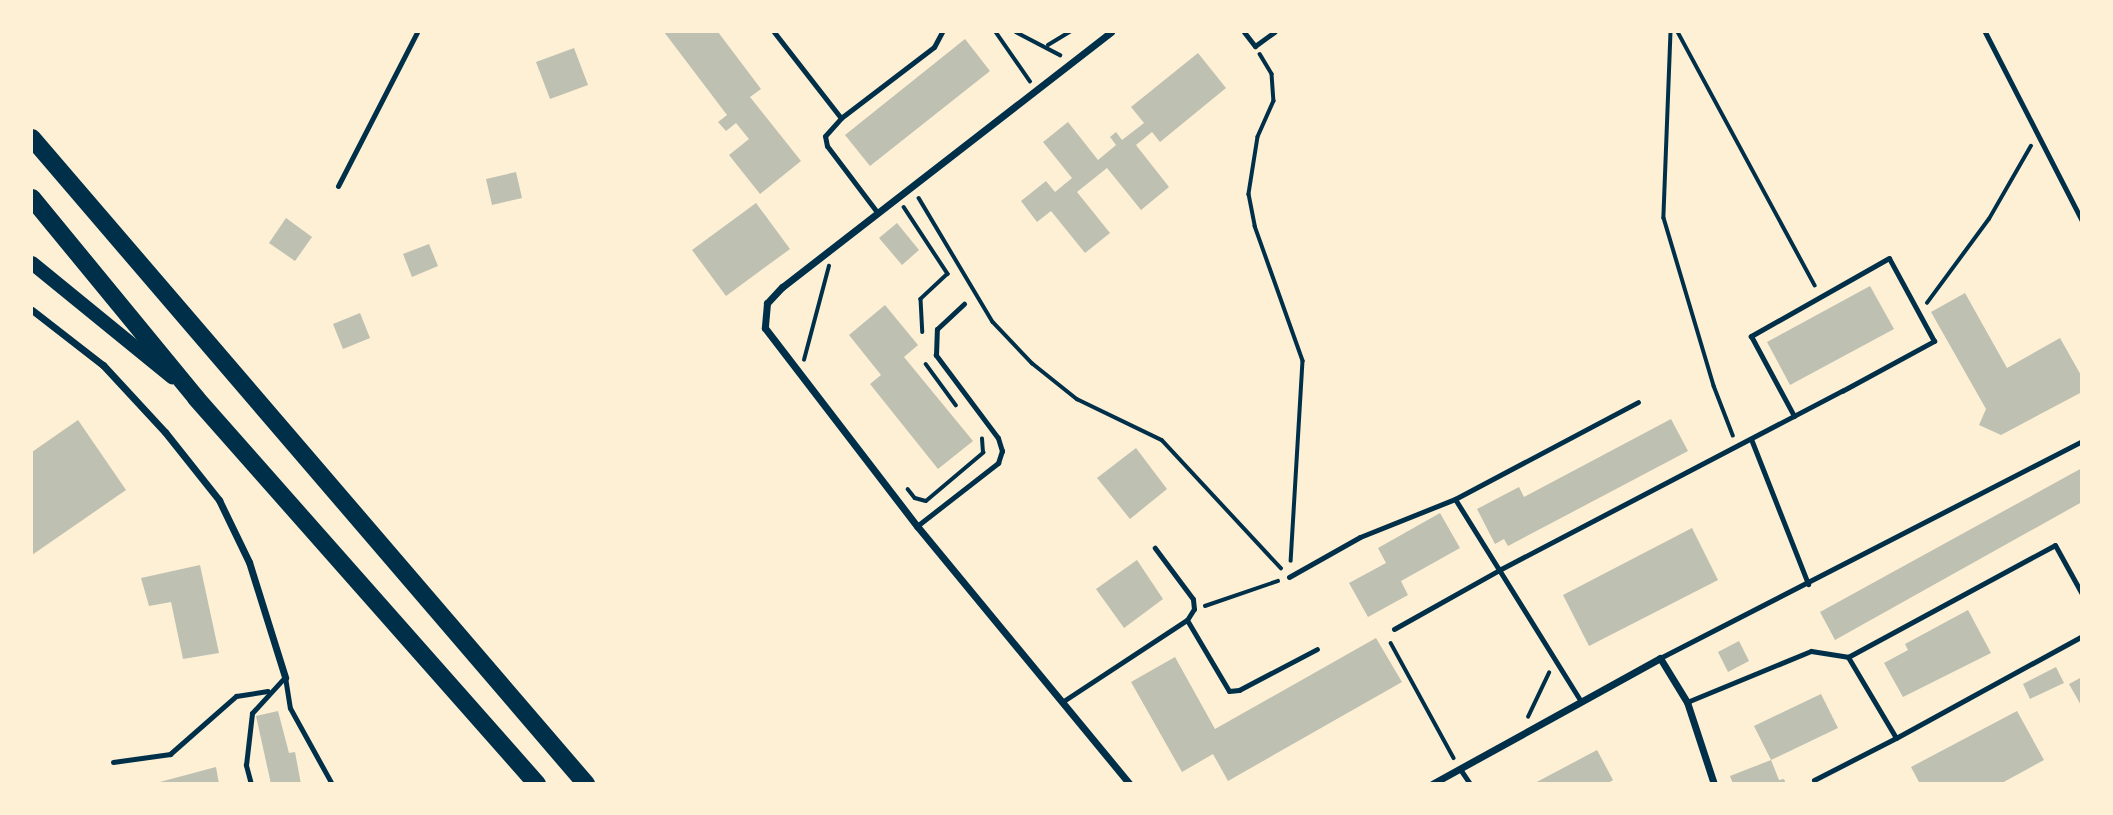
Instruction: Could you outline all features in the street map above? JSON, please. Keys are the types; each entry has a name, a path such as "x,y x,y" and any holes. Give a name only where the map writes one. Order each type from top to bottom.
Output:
{"highway":[{"path":"33,138 586,783"},
{"path":"32,198 196,398 537,783"}],"main road":[{"path":"32,263 196,398"}],"street":[{"path":"1111,32 897,196 767,303 765,328 917,526 1130,783"},
{"path":"32,310 103,365 165,432 219,500 249,562 285,677"},
{"path":"1432,783 1660,657 1687,702 1714,783"}],"lane":[{"path":"338,186 417,32"},
{"path":"774,32 841,118"},
{"path":"877,212 827,146 825,136 841,118 934,47 942,32"},
{"path":"1244,32 1255,46 1274,32"},
{"path":"1985,32 2081,221"},
{"path":"1394,629 1501,569 1738,446 1751,439 1794,416 1934,341 1889,258 1751,336 1794,416"},
{"path":"917,526 998,463 1002,451 998,438 936,355 937,329 964,304"},
{"path":"1289,577 1360,537 1455,499 1638,402"},
{"path":"1751,439 1808,584"},
{"path":"1660,657 1808,584 2081,441"},
{"path":"1455,499 1580,700"},
{"path":"1687,702 1811,651 1848,657 2055,545 2081,594"},
{"path":"1062,702 1187,620 1194,610 1193,599 1155,548"},
{"path":"1187,620 1229,691 1239,690 1317,649"},
{"path":"1814,780 2081,636"},
{"path":"1848,657 1896,738"},
{"path":"251,783 246,765 251,713 268,691 285,677"},
{"path":"285,677 290,708 332,783"},
{"path":"113,762 170,754 236,696 268,691"},
{"path":"1460,769 1470,783"}],"path":[{"path":"996,32 1035,89"},
{"path":"1016,32 1048,45 1070,32"},
{"path":"1671,32 1664,218 1714,386 1738,446"},
{"path":"1678,32 1821,296"},
{"path":"1255,46 1272,74 1274,101 1258,137 1250,194 1255,226 1303,361 1289,577"},
{"path":"1920,313 1989,219 2027,149 2040,139"},
{"path":"912,185 993,322 1032,363 1077,399 1162,440 1289,577"},
{"path":"897,196 948,274 920,299 924,339"},
{"path":"805,383 804,359 835,245"},
{"path":"925,353 926,366 959,410"},
{"path":"804,359 813,369"},
{"path":"906,488 915,498 926,501 983,453 984,442 975,431"},
{"path":"1194,610 1289,577"},
{"path":"1391,643 1460,769"},
{"path":"1519,734 1555,660"}],"building":[{"path":"664,32 718,32 761,89 750,97 801,161 760,194 729,155 749,139 736,123 726,131 718,122 727,115"},
{"path":"965,39 990,71 870,166 845,135"},
{"path":"574,48 588,85 550,99 536,62"},
{"path":"1198,53 1226,88 1160,142 1152,132 1136,145 1169,187 1141,210 1107,168 1077,192 1110,233 1085,253 1051,211 1037,222 1021,201 1046,181 1055,192 1072,178 1043,142 1068,122 1098,160 1116,145 1110,137 1116,132 1122,140 1144,123 1131,107"},
{"path":"516,172 522,198 492,205 486,179"},
{"path":"756,203 790,249 726,296 692,250"},
{"path":"286,218 312,237 295,261 269,243"},
{"path":"897,223 919,250 902,265 879,238"},
{"path":"429,244 438,266 412,277 403,254"},
{"path":"1870,286 1894,329 1790,385 1767,342"},
{"path":"1965,293 2007,368 2060,338 2082,377 2082,392 2001,435 1979,425 1986,409 1931,312"},
{"path":"885,305 918,345 904,357 973,441 938,469 870,384 881,375 849,335"},
{"path":"360,313 370,338 343,349 333,324"},
{"path":"1671,419 1688,451 1508,546 1504,539 1495,544 1477,509 1519,487 1524,497"},
{"path":"78,420 126,490 32,555 32,452"},
{"path":"1136,448 1167,489 1130,519 1097,478"},
{"path":"2082,468 2082,502 1835,640 1820,612"},
{"path":"1440,513 1460,548 1401,581 1408,595 1368,617 1349,583 1386,563 1378,548"},
{"path":"1692,528 1718,580 1589,646 1563,595"},
{"path":"1137,560 1163,599 1124,628 1096,589"},
{"path":"200,565 219,653 183,659 171,602 149,606 141,578"},
{"path":"1968,610 1991,653 1903,697 1884,663 1908,650 1905,644"},
{"path":"1376,638 1402,682 1228,781 1213,754 1182,772 1131,682 1175,657 1215,729"},
{"path":"1739,641 1749,661 1728,672 1718,652"},
{"path":"2056,667 2064,683 2030,699 2023,684"},
{"path":"2082,677 2082,707 2069,684"},
{"path":"1821,694 1838,728 1771,760 1754,726"},
{"path":"278,711 289,753 295,752 301,784 271,784 256,716"},
{"path":"2017,711 2044,760 2000,784 1920,784 1911,767"},
{"path":"1597,750 1613,780 1607,784 1533,784"},
{"path":"1771,760 1779,780 1784,779 1786,784 1733,784 1730,776"},
{"path":"216,767 219,784 156,784 156,783"}]}
